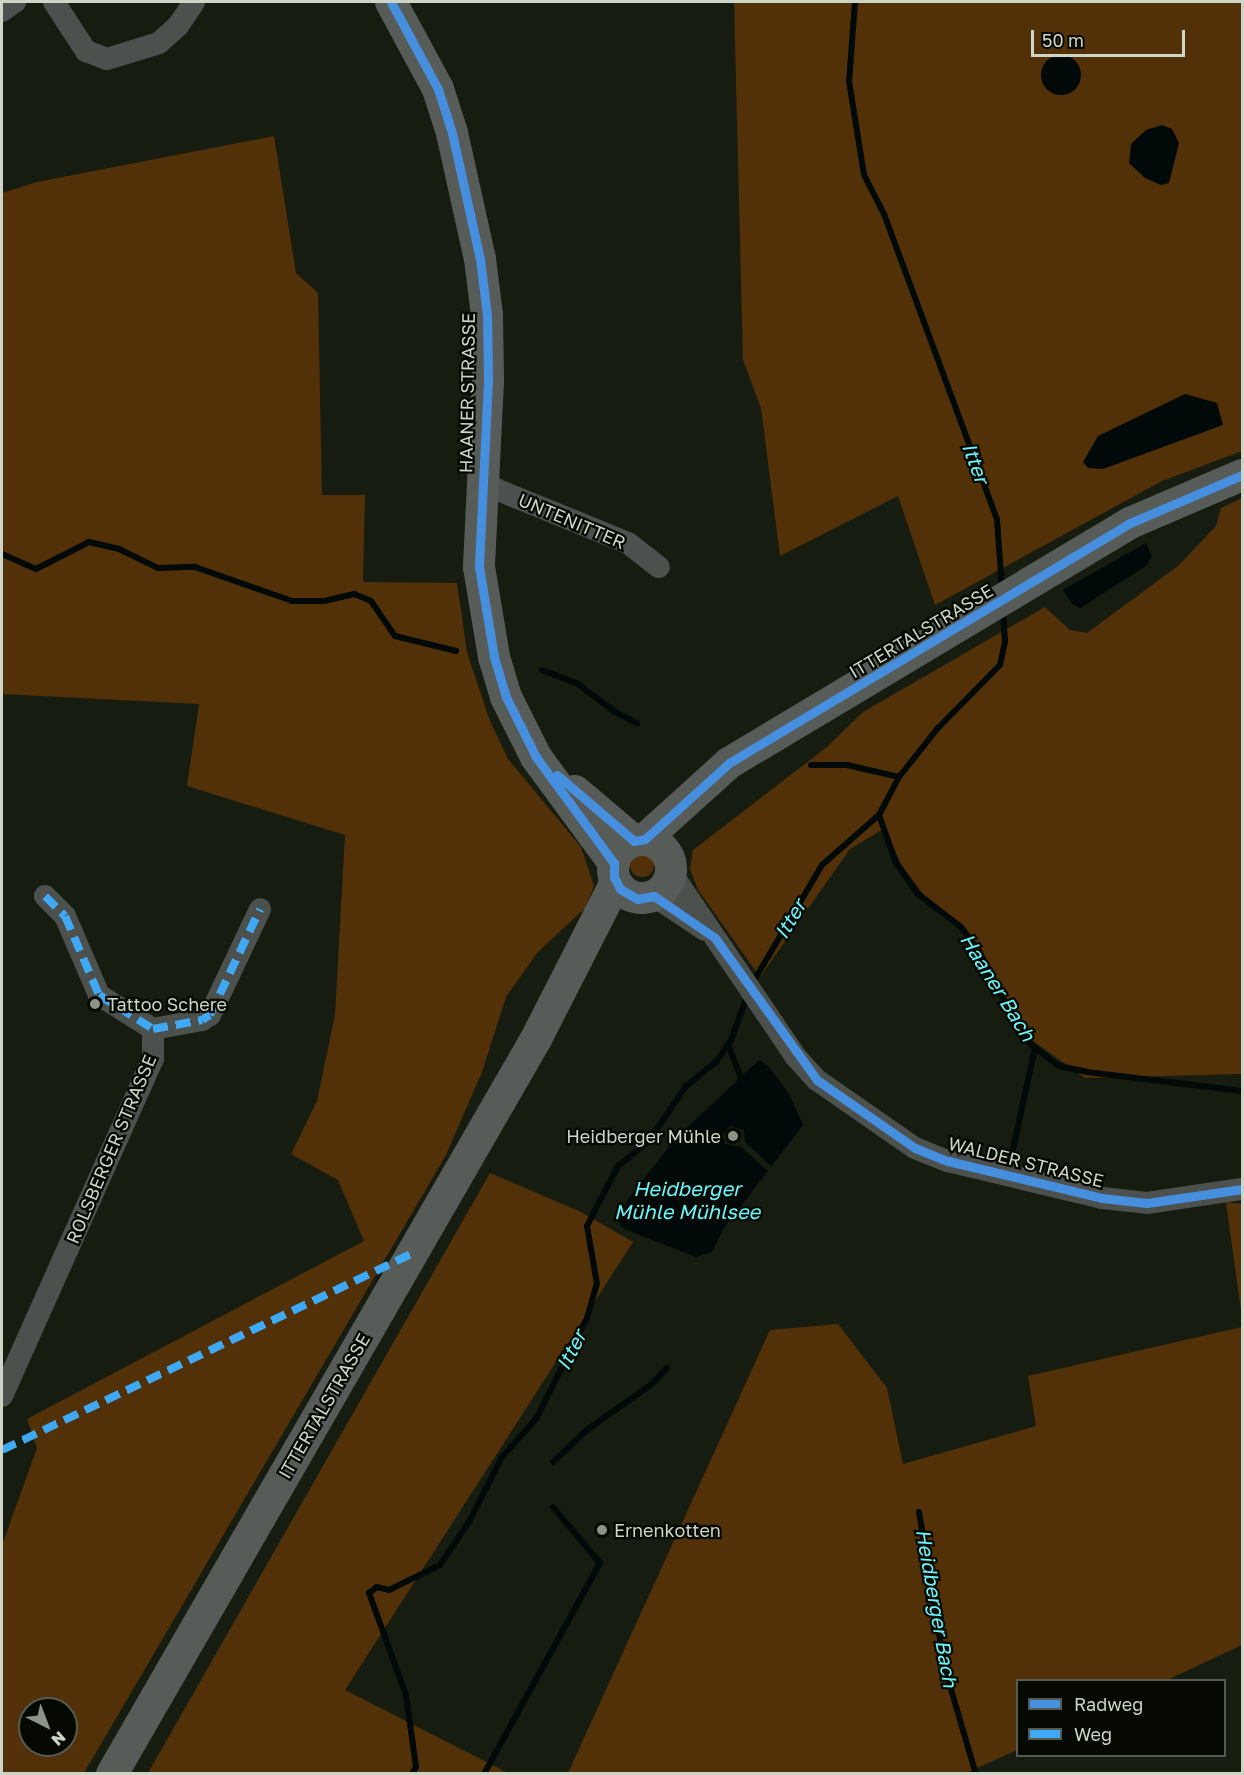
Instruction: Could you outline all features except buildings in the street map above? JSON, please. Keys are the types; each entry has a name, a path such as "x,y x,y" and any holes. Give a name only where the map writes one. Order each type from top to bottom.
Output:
{"main road":[{"name":"HAANER STRASSE","path":"391,2 438,88 452,133 480,259 487,315 488,381 481,483 479,567 484,610 506,697 536,757 643,869"},
{"name":"ITTERTALSTRASSE","path":"112,1773 536,1039 621,917 643,869 688,831 794,727 1130,523 1242,475"}],"street":[{"path":"2,11 15,2"},
{"path":"54,2 86,51 106,59 159,42 178,26 194,2"},
{"name":"UNTENITTER","path":"481,483 628,543 659,567"},
{"name":"HAANER STRASSE","path":"643,869 715,938 758,998"},
{"path":"45,896 65,916 99,995 153,1029"},
{"name":"ROLSBERGER STRASSE","path":"2,1395 153,1059 153,1029 202,1020 210,1015 260,909"},
{"name":"WALDER STRASSE","path":"758,998 817,1080 876,1124 948,1161 1102,1198 1147,1203 1242,1189"}],"shaded area":[{"path":"734,2 1242,2 1242,451 1162,481 935,605 898,496 780,556 761,408 743,360"},
{"path":"274,136 296,273 318,293 322,495 365,495 363,582 457,583 467,652 490,721 508,759 581,847 594,886 585,908 537,953 506,997 482,1072 446,1155 84,1773 2,1773 2,1545 37,1448 27,1419 364,1241 338,1180 291,1154 317,1101 335,1015 345,835 187,786 199,704 2,694 2,193 37,182"},
{"path":"1242,498 1242,1074 1085,1078 1019,1031 976,951 954,922 923,894 901,864 885,828 850,849 760,977 698,890 690,869 693,850 827,747 863,712 1045,607 1070,630 1087,633 1178,566 1216,526 1221,508"},
{"path":"642,853 650,857 654,865 650,873 642,877 634,873 630,865 634,857"},
{"path":"490,1173 581,1212 633,1242 345,1690 508,1773 148,1773"},
{"path":"1226,1202 1242,1204 1242,1318"},
{"path":"838,1324 887,1388 903,1464 1036,1426 1028,1376 1242,1327 1242,1645 1169,1679 1016,1679 1016,1750 966,1773 568,1773 770,1330"}],"water":[{"path":"1061,55 1069,56 1075,61 1080,67 1080,83 1075,89 1069,94 1061,95 1053,94 1047,89 1042,83 1041,75 1042,67 1047,61 1053,56"},
{"path":"1162,125 1172,129 1179,143 1169,183 1161,185 1145,178 1129,163 1131,144 1146,130"},
{"path":"1185,394 1217,403 1223,425 1103,469 1088,468 1083,462 1098,436"},
{"path":"1146,543 1152,556 1147,565 1081,608 1072,604 1063,590"},
{"name":"Heidberger Mühle Mühlsee","path":"759,1060 768,1066 789,1094 803,1125 722,1231 712,1252 696,1257 622,1228 615,1216 676,1138"}],"pier":[{"path":"730,1126 744,1130 745,1142 772,1167 768,1171 741,1147 725,1144 723,1134"}],"waterway":[{"name":"Itter","path":"855,2 849,81 864,175 884,214 997,520 1002,588"},
{"path":"2,554 36,569 89,542 119,549 158,568 195,567 292,601 324,601 354,594 371,601 395,636 456,651"},
{"name":"Itter","path":"752,984 822,865 879,815 899,777 938,728 1000,665 1005,641 1003,610"},
{"path":"542,670 578,684 615,712 637,723"},
{"path":"811,765 847,765 899,777"},
{"name":"Haaner Bach","path":"879,815 896,863 918,894 961,927 979,951 1023,1037 1035,1048 1059,1066 1087,1072 1242,1091"},
{"name":"Itter","path":"412,1774 416,1767 406,1695 369,1593 377,1587 389,1590 440,1565 470,1520 502,1457 536,1419 587,1318 597,1284 587,1226 618,1166 649,1141 686,1086 717,1061 731,1040 748,994"},
{"path":"728,1044 741,1078"},
{"name":"Heidberger Bach","path":"1012,1154 1035,1048"},
{"path":"553,1462 587,1430 652,1384 667,1368"},
{"path":"484,1774 600,1563 553,1507"},
{"name":"Heidberger Bach","path":"919,1512 945,1669 976,1774"}],"marked path":[{"path":"45,896 65,916 99,995 153,1029 202,1020 210,1015 260,909"},
{"path":"2,1450 413,1253"}],"cycle path":[{"path":"391,2 438,89 452,133 480,259 487,315 488,381 479,567 494,657 506,697 536,757 614,863 614,877 620,889 637,899 654,896 715,938 817,1080 915,1148 948,1161 1102,1198 1147,1203 1242,1189"},
{"path":"557,775 634,841 645,839 729,763 1130,523 1242,475"}],"place":[{"name":"Tattoo Schere","path":"95,1004"},
{"name":"Heidberger Mühle","path":"733,1136"},
{"name":"Ernenkotten","path":"602,1530"}]}
